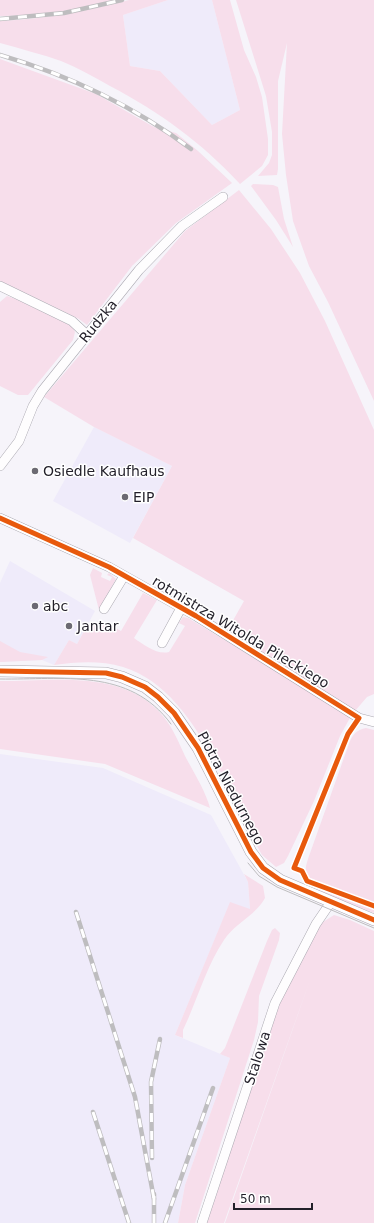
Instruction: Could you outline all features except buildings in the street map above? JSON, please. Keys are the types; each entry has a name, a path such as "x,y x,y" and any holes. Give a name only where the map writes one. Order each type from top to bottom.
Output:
{"street":[{"name":"Rudzka","path":"0,466 22,437 34,406 42,391 140,270 177,231 223,197"},
{"path":"0,286 72,321 87,335"},
{"name":"rotmistrza Witolda Pileckiego","path":"0,518 101,563 182,608 359,718 374,722"},
{"path":"104,609 124,576"},
{"path":"162,643 182,608"},
{"name":"Piotra Niedurnego","path":"0,671 106,673 129,680 152,692 168,706 191,737 251,852 260,864 280,880 374,920"},
{"name":"Stalowa","path":"202,1223 274,1003 312,931 331,902"}],"shaded area":[{"path":"0,0 116,0 59,12 0,16"},
{"path":"129,0 168,0 123,15 130,66 160,71 212,125 240,110 212,0 230,0 244,50 256,77 262,97 268,139 268,155 262,166 240,184 180,129 129,96 61,61 0,43 0,21 65,14"},
{"path":"168,0 212,0 240,110 212,125 160,71 130,66 123,15"},
{"path":"236,0 374,0 374,401 328,302 309,266 293,221 282,134 287,43 278,81 277,175 258,176 269,163 272,155 272,132 266,96"},
{"path":"0,59 96,94 154,127 176,133 198,151 232,183 176,223 132,266 87,325 79,319 0,281"},
{"path":"253,184 273,185 278,187 284,219 293,247 276,220 251,186"},
{"path":"239,190 271,229 300,273 325,321 374,430 374,694 367,697 355,711 227,631 244,601 133,538 172,466 94,427 44,397 185,231"},
{"path":"7,296 72,326 75,332 73,340 28,395 18,395 0,386 0,302"},
{"path":"94,427 172,466 130,543 53,501"},
{"path":"10,561 95,611 77,644 69,640 54,665 42,660 0,662 0,583"},
{"path":"93,568 102,573 101,577 110,581 112,577 107,575 109,573 116,579 99,610 90,575"},
{"path":"143,593 157,600 134,638 146,646 155,651 164,653 169,652 185,626 179,623 183,617 188,618 351,716 340,736 314,801 284,863 276,867 262,855 207,747 190,720 170,697 148,679 123,667 97,662 79,662 54,665 69,640 77,644 88,624 108,624 121,631"},
{"path":"0,641 20,652 48,657 42,660 0,662"},
{"path":"0,681 88,681 109,684 129,691 147,701 163,716 173,731 202,788 210,808 105,764 0,749"},
{"path":"366,728 374,730 374,903 311,879 306,871 309,856 350,741 356,732"},
{"path":"0,754 103,768 211,815 248,882 250,910 230,903 175,1035 230,1058 185,1185 178,1223 0,1223"},
{"path":"244,874 263,886 265,898 261,904 224,940 212,961 183,1030 183,1038 175,1035 230,902 250,909 248,882"},
{"path":"313,886 374,909 374,913 309,888"},
{"path":"334,915 350,920 374,931 374,1223 225,1223 311,977 224,1223 206,1223 279,1005 320,924"},
{"path":"275,928 280,933 279,940 259,996 258,1022 254,1040 195,1223 178,1223 185,1185 230,1058 220,1054 225,1048 267,941 272,930"}],"tram line":[{"path":"0,679 47,678 93,680 115,685 135,693 154,706 171,724"},
{"path":"248,863 259,876 277,887 374,928"}],"railway":[{"path":"0,19 64,13 122,0"},
{"path":"0,55 52,72 100,93 169,133 191,149"},
{"path":"76,912 135,1097 154,1199"},
{"path":"152,1158 151,1082 160,1039"},
{"path":"165,1223 213,1088"},
{"path":"93,1112 129,1223"},
{"path":"154,1194 154,1223"}],"cycle path":[{"path":"0,518 109,567 196,616 359,718 348,734 294,868 302,871 307,881 374,906"},
{"path":"0,671 106,673 122,677 145,687 158,697 174,713 198,748 251,852 263,868 280,880 374,920"}],"place":[{"name":"Osiedle Kaufhaus","path":"35,471"},
{"name":"EIP","path":"125,497"},
{"name":"abc","path":"35,606"},
{"name":"Jantar","path":"69,626"}]}
